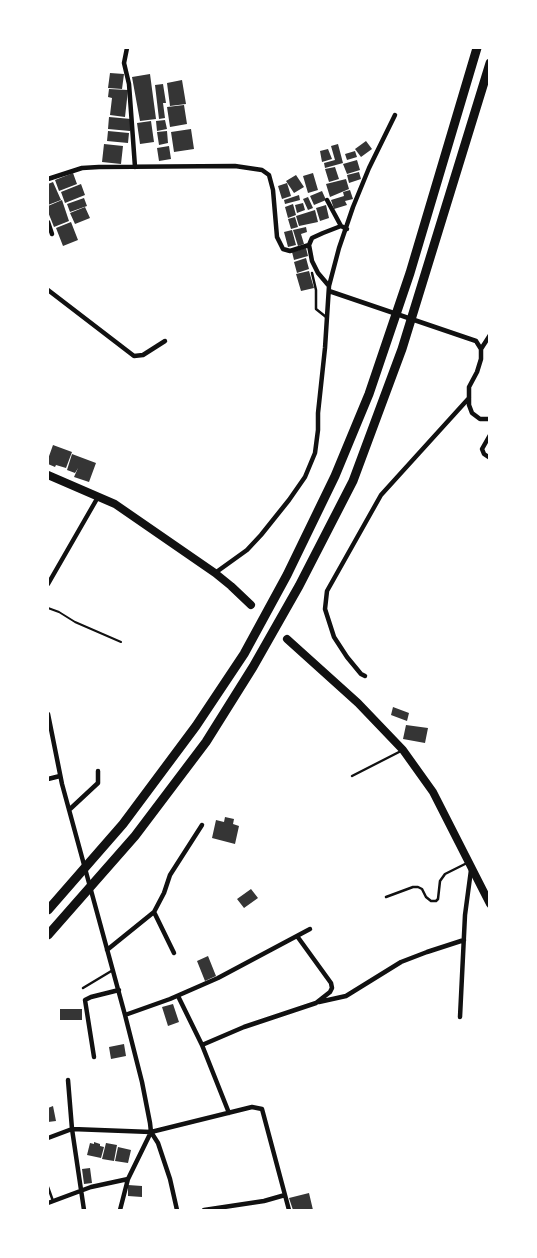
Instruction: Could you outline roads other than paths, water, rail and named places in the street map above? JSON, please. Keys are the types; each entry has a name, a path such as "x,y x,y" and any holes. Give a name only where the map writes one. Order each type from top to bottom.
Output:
{"highway":[{"path":"48,910 123,824 196,726 244,654 287,575 335,476 369,394 410,273 477,48"},
{"path":"48,935 135,836 206,742 281,618 353,481 404,342 490,63"}],"main road":[{"path":"48,475 98,496 126,511 215,573 251,605"},
{"path":"288,638 358,702 403,750 433,792 490,904"}],"street":[{"path":"127,48 124,63 129,84 136,167"},
{"path":"215,573 247,550 261,535 305,477 315,453 329,288 339,248 353,207 395,115"},
{"path":"48,179 82,168 235,166 266,171 272,190 278,237 283,250 290,251 309,246"},
{"path":"327,200 341,226"},
{"path":"48,222 52,234"},
{"path":"347,228 341,226 312,238 309,246 312,261 318,274 329,288 339,293 476,341 481,349 481,359 469,387 469,398 472,412 482,420 490,419"},
{"path":"48,290 134,356 143,355 165,341"},
{"path":"481,349 490,335"},
{"path":"365,676 361,674 334,637 325,609 327,591 381,496 469,398"},
{"path":"490,435 482,448 484,454 490,458"},
{"path":"48,584 98,496"},
{"path":"48,714 60,776 74,831 119,990 142,1082 151,1132 158,1143 177,1210"},
{"path":"69,810 98,783 98,771"},
{"path":"48,779 60,776"},
{"path":"107,950 154,912 164,893 170,874 202,825"},
{"path":"460,1017 465,915 470,866"},
{"path":"154,912 174,952"},
{"path":"125,1015 178,996 218,978 310,928"},
{"path":"296,936 331,983 332,988 330,992 316,1003"},
{"path":"202,1045 244,1027 316,1003 346,996 401,962 464,940"},
{"path":"94,1057 85,1000 119,990"},
{"path":"178,996 202,1045 229,1112"},
{"path":"68,1080 72,1129 84,1210"},
{"path":"48,1138 72,1129 151,1132 252,1107 262,1109 289,1210"},
{"path":"120,1210 128,1179 151,1132"},
{"path":"50,1202 91,1186 128,1179"},
{"path":"204,1210 264,1201 286,1195"}],"lane":[{"path":"312,273 316,290 316,309 327,318"},
{"path":"352,776 403,750"},
{"path":"386,897 418,887 422,888 426,897 431,901 436,901 438,899 440,882 445,874 470,866"},
{"path":"83,988 113,970"},
{"path":"48,1186 50,1202"}]}
